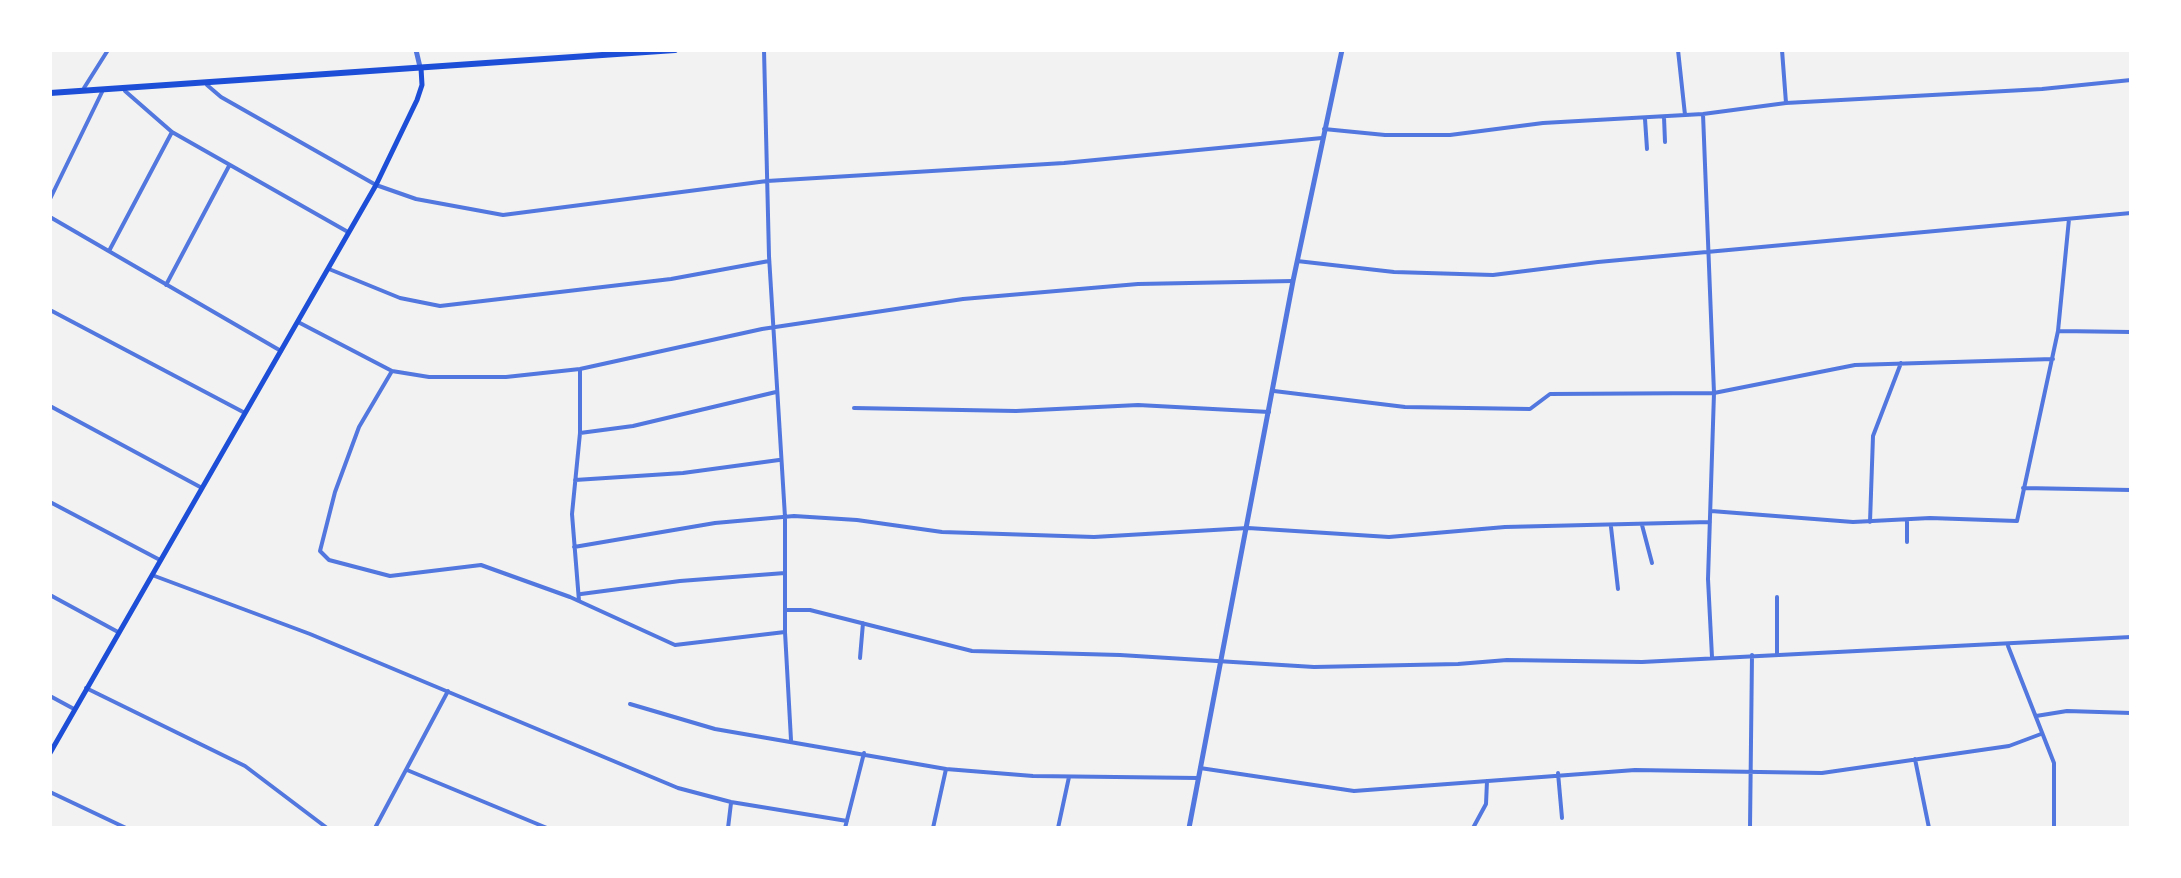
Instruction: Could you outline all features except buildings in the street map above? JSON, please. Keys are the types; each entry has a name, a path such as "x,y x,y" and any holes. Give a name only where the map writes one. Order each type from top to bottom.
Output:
{"highway":[{"path":"50,94 675,50"}],"main road":[{"path":"50,752 376,185 417,100 422,85 420,68"}],"street":[{"path":"82,92 108,50"},
{"path":"416,50 420,68"},
{"path":"764,50 769,262 785,517 785,632 791,740"},
{"path":"1190,828 1293,281 1342,50"},
{"path":"1678,50 1685,115"},
{"path":"1782,50 1786,102"},
{"path":"1324,129 1437,135 1543,123 1703,114 1786,102 2042,89 2131,80"},
{"path":"204,81 221,97 376,185 463,210 502,215 767,181 1064,163 1322,138"},
{"path":"122,88 172,132 348,232"},
{"path":"50,198 103,90"},
{"path":"1703,114 1714,393 1708,617 1712,657"},
{"path":"1664,117 1665,142"},
{"path":"1646,118 1647,149"},
{"path":"108,251 172,132"},
{"path":"166,285 230,166"},
{"path":"1297,261 1394,272 1480,276 2131,213"},
{"path":"50,217 281,351"},
{"path":"1711,511 1870,522 2017,522 2058,331 2069,219"},
{"path":"328,269 400,298 440,306 671,280 769,262"},
{"path":"298,321 392,370 429,376 506,378 580,369 774,327 962,299 1138,284 1293,281"},
{"path":"50,310 244,413"},
{"path":"2058,331 2131,332"},
{"path":"1274,391 1406,407 1532,409 1550,394 1714,393 1854,365 2053,359"},
{"path":"1870,522 1873,436 1901,363"},
{"path":"579,598 574,546 580,369"},
{"path":"392,370 350,450 320,551 323,556 390,576 482,565 579,598 675,645 785,632"},
{"path":"580,433 672,418 777,392"},
{"path":"854,408 1016,411 1138,405 1269,412"},
{"path":"50,406 202,488"},
{"path":"575,480 683,473 781,460"},
{"path":"2023,488 2131,490"},
{"path":"50,502 160,560"},
{"path":"574,546 715,523 785,517 858,520 942,532 1053,536 1248,528 1389,536 1506,527 1710,522"},
{"path":"1907,520 1907,542"},
{"path":"1642,525 1652,563"},
{"path":"1611,526 1618,589"},
{"path":"579,598 680,580 785,574"},
{"path":"152,575 310,634 650,778 731,802 846,825 864,754"},
{"path":"50,595 118,632"},
{"path":"1777,597 1777,655"},
{"path":"785,610 810,610 972,651 1332,666 1506,660 1642,662 2131,637"},
{"path":"860,658 863,622"},
{"path":"2008,646 2054,763 2054,828"},
{"path":"1750,828 1752,655"},
{"path":"86,688 244,766 326,828"},
{"path":"375,828 448,691"},
{"path":"50,696 74,709"},
{"path":"630,704 704,726 946,769 1069,777 1198,778"},
{"path":"2034,716 2067,711 2131,712"},
{"path":"1200,768 1354,792 1558,773 1822,772 2009,746 2041,734"},
{"path":"1915,758 1929,828"},
{"path":"933,828 946,769"},
{"path":"407,770 547,828"},
{"path":"1558,773 1562,818"},
{"path":"1058,828 1069,777"},
{"path":"1474,828 1486,804 1488,780"},
{"path":"50,792 126,828"},
{"path":"728,828 731,802"}]}
